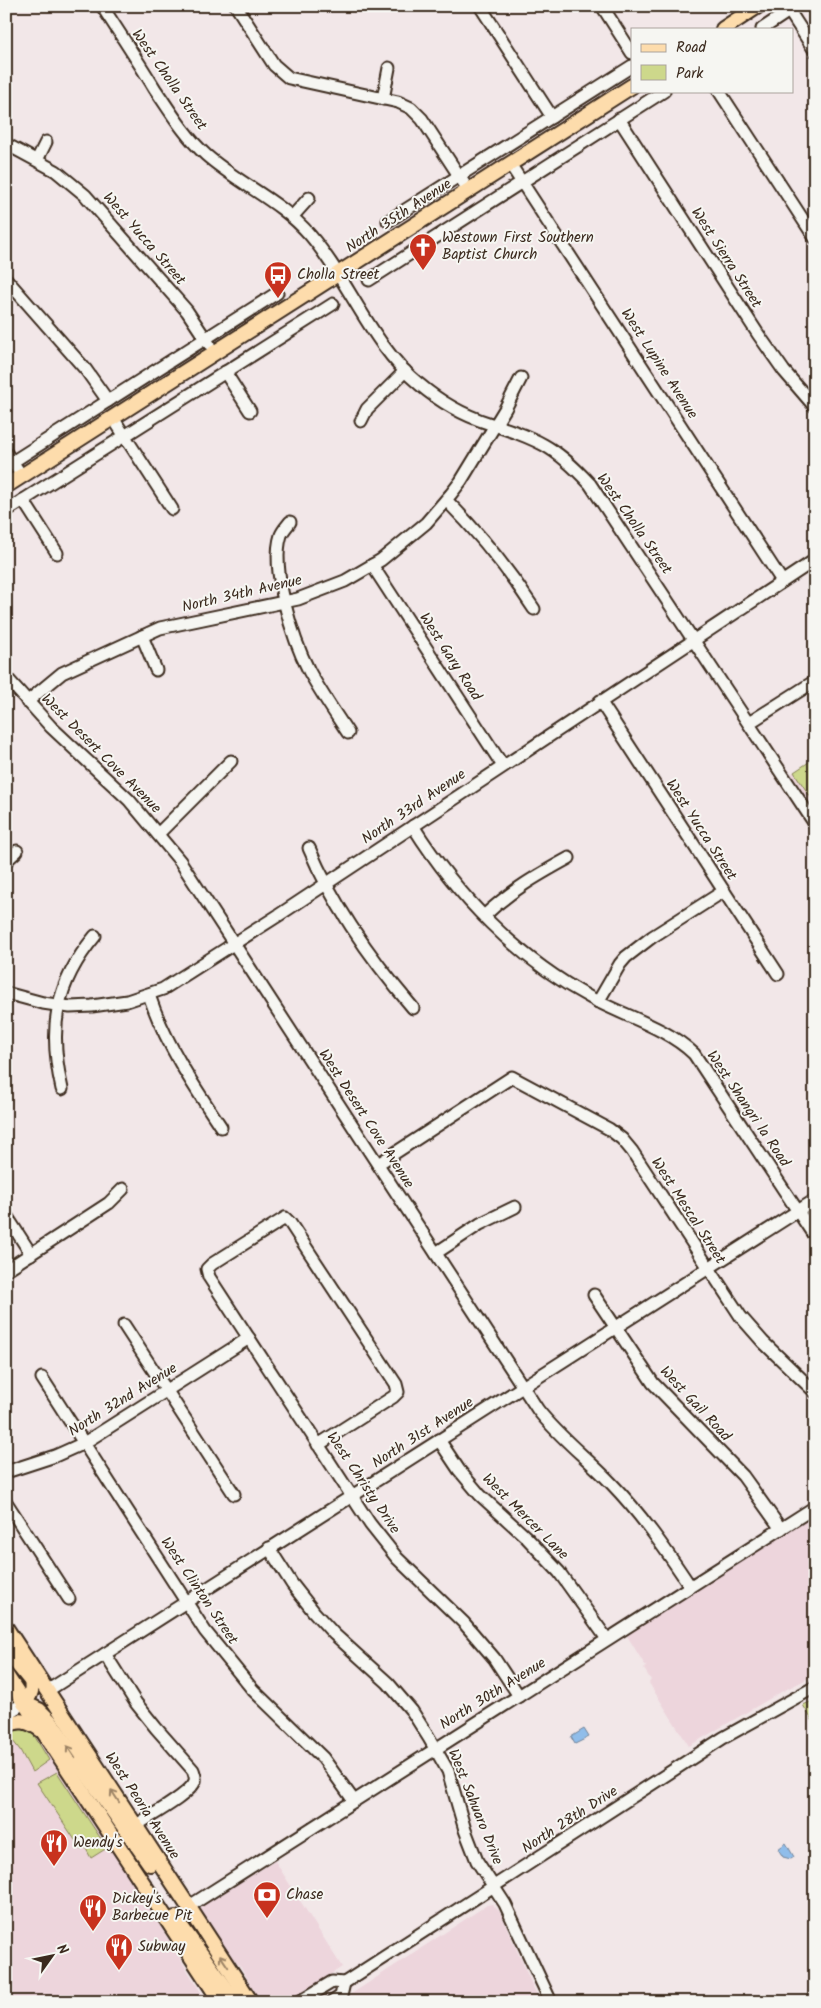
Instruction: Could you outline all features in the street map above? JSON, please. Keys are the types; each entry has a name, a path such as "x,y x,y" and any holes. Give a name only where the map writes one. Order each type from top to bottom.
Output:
{"main road":[{"path":"725,28 758,6"},
{"name":"North 35th Avenue","path":"6,486 631,87"},
{"name":"West Peoria Avenue","path":"6,1628 12,1648 47,1691 251,2002"},
{"path":"12,1648 26,1676 47,1691 43,1696 39,1710 41,1730"},
{"path":"6,1675 221,2002"},
{"path":"24,1703 31,1693 32,1682"},
{"path":"24,1703 39,1710 55,1728 156,1873 179,1901 188,1907"},
{"path":"6,1726 22,1721 41,1730"},
{"path":"136,1875 154,1892 177,1921 236,2002"}],"street":[{"name":"West Cholla Street","path":"102,6 174,118 188,136 218,165 271,199 314,240 382,343 405,371 427,390 461,411 545,445 572,464 590,484 815,824"},
{"path":"236,6 274,65 283,75 295,81 404,104 417,113 469,191"},
{"path":"480,6 552,117"},
{"path":"602,6 631,51"},
{"path":"763,28 787,9 815,51"},
{"name":"North 35th Avenue","path":"388,221 631,67"},
{"path":"383,99 389,68"},
{"path":"368,280 662,92"},
{"path":"721,92 815,238"},
{"name":"West Sierra Street","path":"619,119 758,334 784,371 815,407"},
{"path":"37,160 46,142"},
{"name":"West Yucca Street","path":"6,144 69,180 86,195 187,311 214,353"},
{"name":"West Lupine Avenue","path":"510,164 782,581"},
{"path":"292,217 309,198"},
{"path":"6,280 86,370 108,401"},
{"path":"22,476 9,460 108,401 277,293"},
{"path":"6,511 332,304"},
{"path":"361,421 367,409 405,371"},
{"path":"225,372 250,411"},
{"name":"North 34th Avenue","path":"27,702 62,674 142,636 172,626 298,599 344,581 372,565 426,524 462,480 521,378"},
{"path":"113,418 172,509"},
{"path":"23,500 57,553"},
{"path":"446,500 472,526 497,556 534,609"},
{"path":"290,522 282,533 278,548 278,562 285,601 294,635 310,672 348,733"},
{"name":"North 33rd Avenue","path":"6,993 58,1006 107,1005 148,995 177,982 815,560"},
{"name":"West Gary Road","path":"372,565 503,766"},
{"path":"142,636 156,670"},
{"name":"West Desert Cove Avenue","path":"6,677 51,727 111,782 158,834 195,883 522,1387 547,1422 584,1455 638,1512 690,1586"},
{"path":"749,724 815,681"},
{"name":"West Yucca Street","path":"600,701 778,974"},
{"path":"158,834 230,761"},
{"name":"West Shangri la Road","path":"413,826 438,863 461,892 527,956 598,1002 675,1039 694,1054 815,1237"},
{"path":"309,848 325,884 368,952 413,1008"},
{"path":"6,861 17,851"},
{"path":"484,916 512,891 569,858"},
{"path":"598,1002 626,957 638,947 724,891"},
{"path":"62,1089 54,1033 58,1006 68,976 83,950 95,936"},
{"path":"148,995 163,1032 178,1061 221,1127"},
{"name":"West Mescal Street","path":"378,1164 512,1077 609,1129 622,1139 632,1151 741,1317 763,1342 815,1392"},
{"path":"6,1270 109,1203 123,1189"},
{"name":"North 31st Avenue","path":"47,1691 815,1200"},
{"path":"436,1253 480,1224 516,1207"},
{"path":"6,1215 31,1254"},
{"name":"West Christy Drive","path":"318,1445 398,1392 391,1376 286,1218 229,1253 208,1269 209,1277 318,1445 370,1524 397,1558 450,1608 479,1640 494,1658 519,1696"},
{"name":"West Gail Road","path":"594,1295 653,1382 743,1476 781,1529"},
{"path":"124,1325 234,1494"},
{"name":"North 32nd Avenue","path":"6,1472 55,1456 84,1443 249,1338"},
{"name":"West Clinton Street","path":"42,1378 205,1631 253,1690 323,1758 354,1801"},
{"name":"West Mercer Lane","path":"439,1440 459,1470 480,1495 527,1538 559,1572 607,1640"},
{"path":"6,1502 69,1599"},
{"name":"North 30th Avenue","path":"188,1907 815,1507"},
{"name":"West Sahuaro Drive","path":"269,1548 292,1584 314,1612 334,1634 388,1683 412,1711 436,1748 448,1771 465,1830 478,1861 517,1928 551,2002"},
{"path":"105,1654 141,1709 193,1770 195,1781 187,1792 135,1826"},
{"name":"North 28th Drive","path":"299,2002 332,1982 344,1983 723,1738 815,1687"},
{"path":"6,1714 24,1703"},
{"name":"North 28th Drive","path":"332,2002 341,1996 344,1983"}],"shaded area":[{"path":"815,758 815,810 791,774"},
{"path":"815,1514 815,1675 781,1692 689,1746 649,1683 651,1680 644,1669 646,1667 626,1634"},
{"path":"16,1725 34,1730 142,1897 207,2002 6,2002 6,1730"},
{"path":"275,1861 342,1967 288,2002 260,2002 241,1967 228,1954 202,1916 200,1910 204,1905"},
{"path":"492,1904 500,1912 534,1989 542,2002 339,2002 487,1905"}],"green space":[{"path":"815,758 815,804 794,772"},
{"path":"815,1700 815,1725 803,1705"},
{"path":"15,1727 32,1732 49,1760 32,1772 20,1750 6,1732"},
{"path":"57,1772 107,1848 91,1858 85,1847 81,1849 37,1783"}],"water":[{"path":"584,1729 589,1737 575,1744 571,1737"},
{"path":"786,1843 794,1857 791,1859 783,1857 778,1849"}],"place":[{"name":"Westown First Southern Baptist Church","path":"423,271"},
{"name":"Cholla Street","path":"278,299"},
{"name":"Wendy's","path":"54,1867"},
{"name":"Chase","path":"267,1919"},
{"name":"Dickey's Barbecue Pit","path":"93,1932"},
{"name":"Subway","path":"119,1971"}]}
